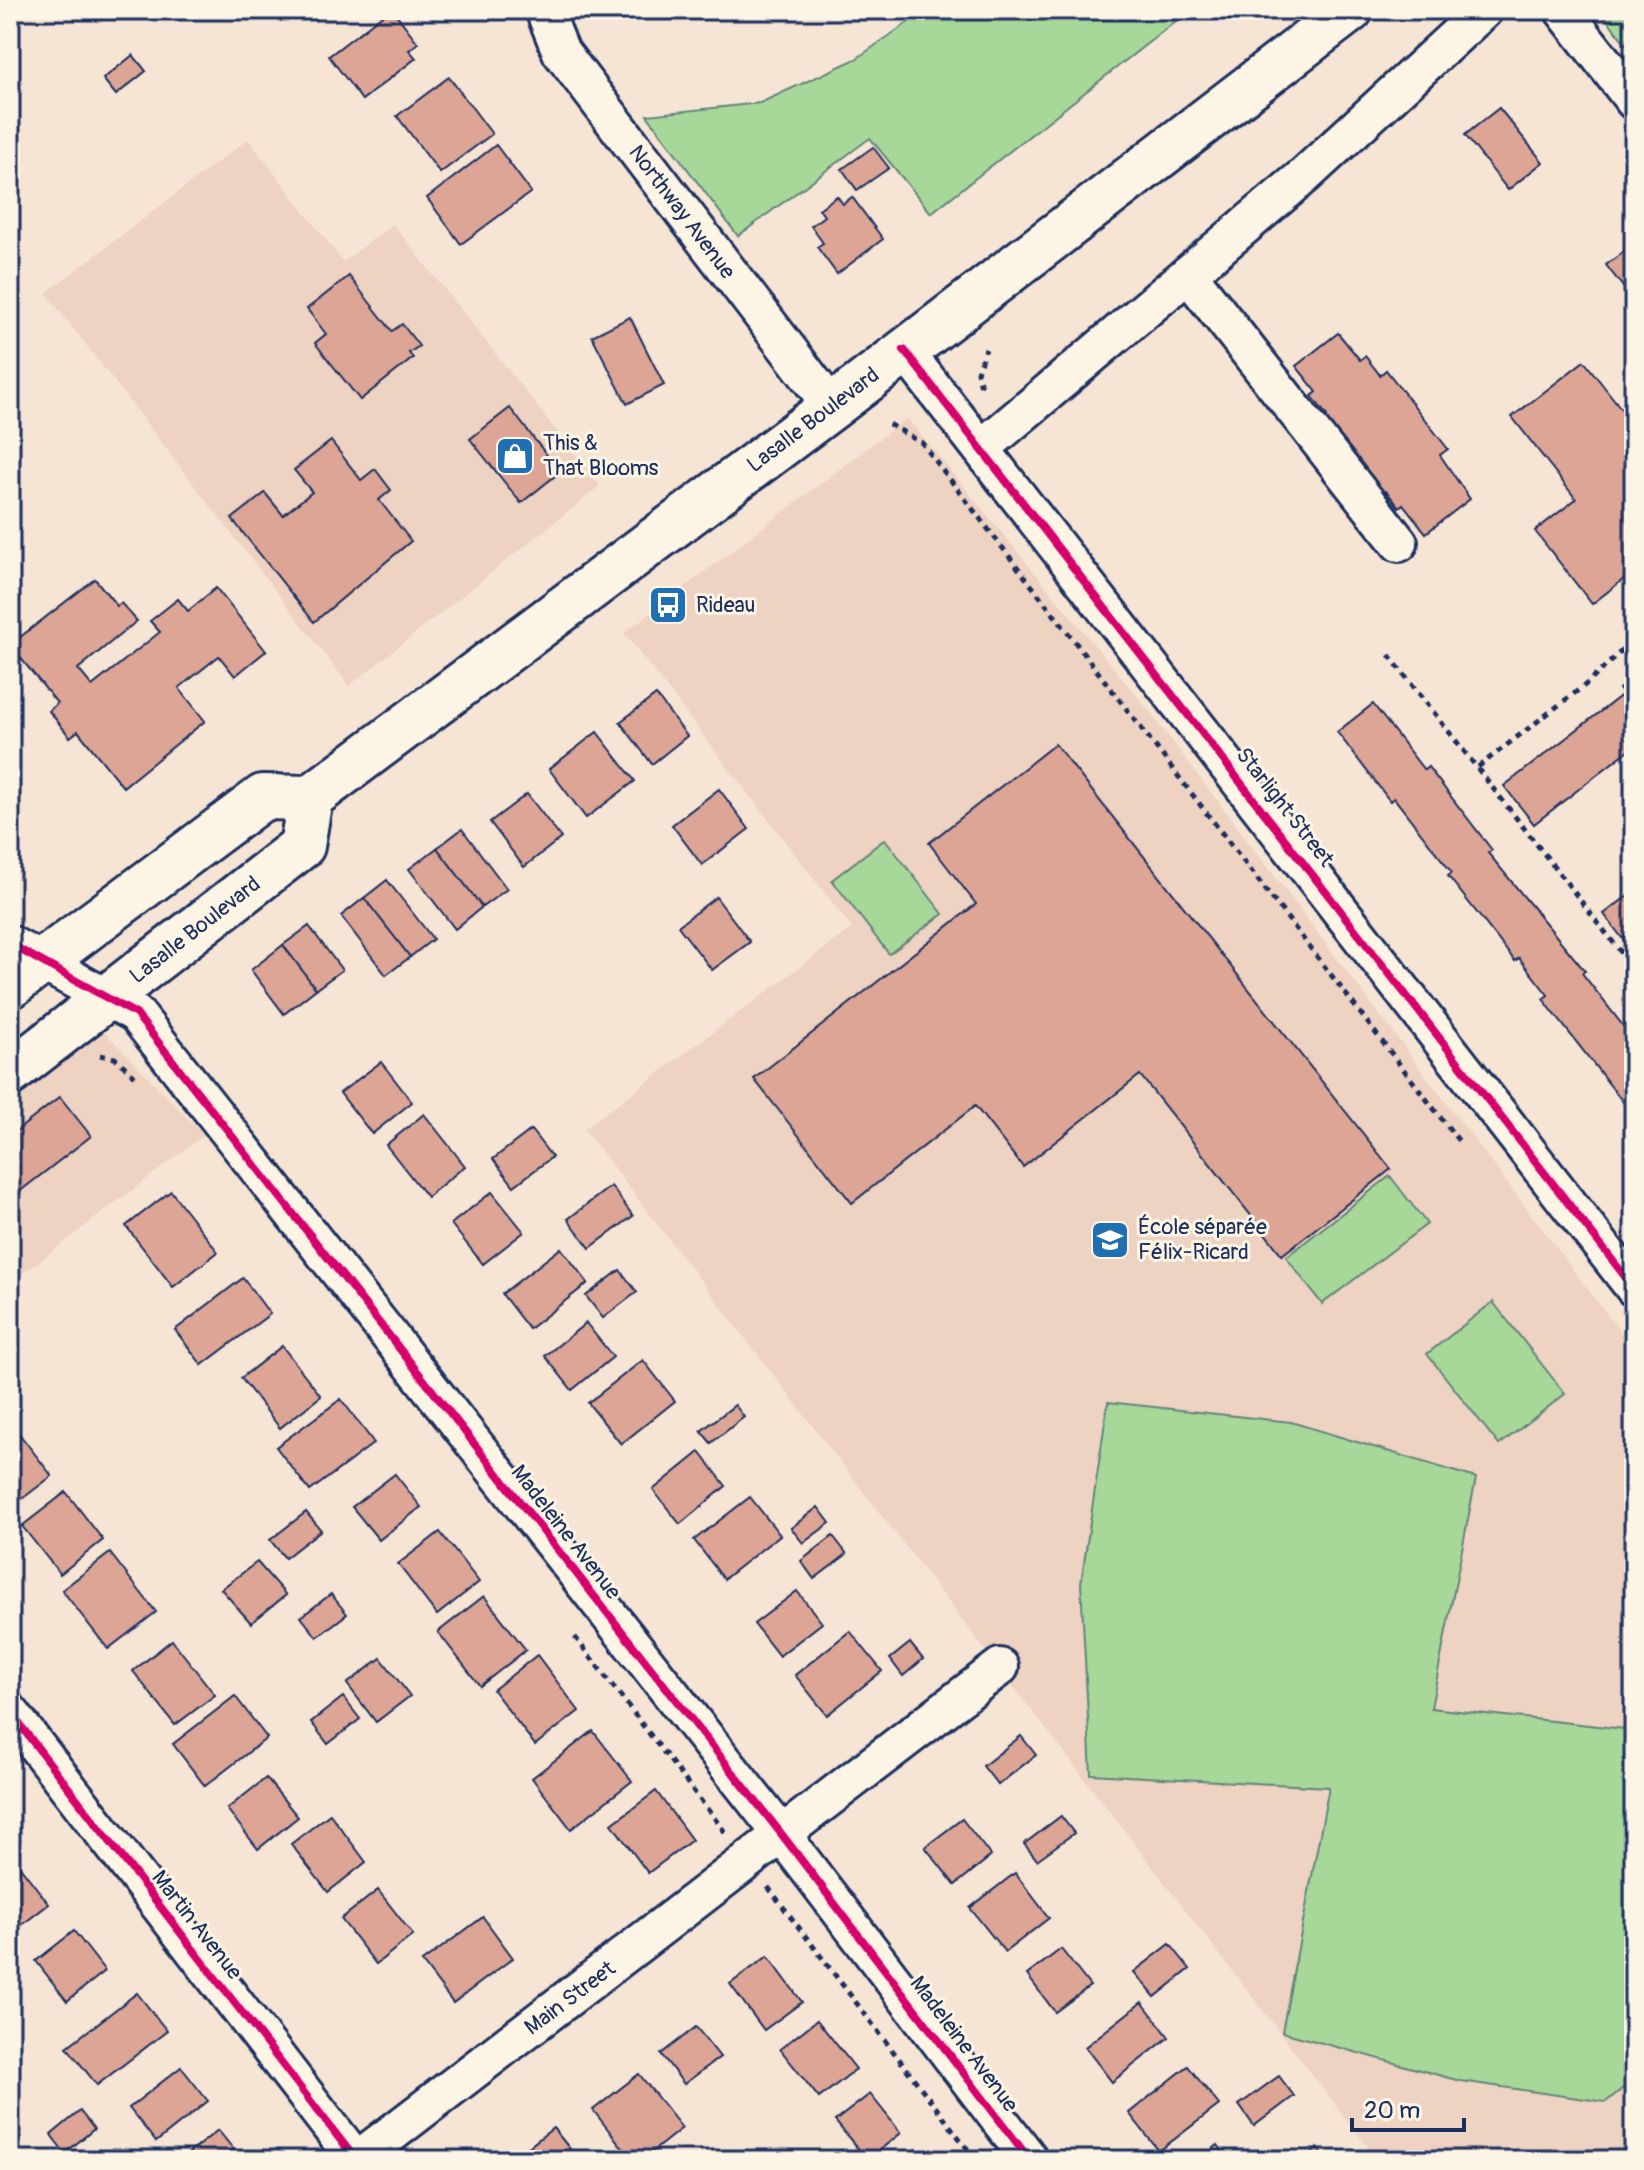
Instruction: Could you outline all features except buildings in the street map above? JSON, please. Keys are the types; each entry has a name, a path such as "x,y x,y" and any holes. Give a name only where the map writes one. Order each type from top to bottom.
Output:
{"main road":[{"name":"Lasalle Boulevard","path":"10,1073 302,846 310,798 832,407 1350,10"},
{"path":"21,964 263,797 310,798"}],"street":[{"name":"Northway Avenue","path":"544,10 561,52 832,407"},
{"path":"983,447 1304,176 1484,10"},
{"path":"1563,10 1634,101"},
{"path":"1188,274 1399,543"},
{"name":"Starlight Street","path":"904,350 983,447 1634,1288"},
{"name":"Madeleine Avenue","path":"21,964 136,1014 783,1836 1030,2160"},
{"name":"Main Street","path":"356,2160 1000,1667"},
{"name":"Martin Avenue","path":"10,1712 356,2160"}],"path":[{"path":"889,424 922,443 1461,1144"},
{"path":"1478,767 1589,682 1634,639"},
{"path":"1389,655 1634,969"},
{"path":"58,1036 84,1052 115,1058 136,1078"},
{"path":"565,1624 976,2160"}],"shaded area":[{"path":"248,139 343,262 393,224 600,486 349,686 46,293"},
{"name":"École séparée Félix-Ricard","path":"907,418 1150,712 1634,1350 1634,2148 1619,2160 1378,2160 584,1129 852,928 624,633"},
{"path":"104,1031 204,1135 16,1279 10,1272 10,1101"}],"green space":[{"path":"926,10 1190,10 931,213 870,138 738,236 647,115 760,103 856,59"},
{"path":"1600,10 1634,10 1634,55"},
{"path":"885,839 943,914 889,954 832,880"},
{"path":"1390,1176 1427,1224 1322,1304 1286,1257"},
{"path":"1493,1302 1565,1394 1499,1445 1427,1354"},
{"path":"1108,1402 1291,1422 1476,1478 1431,1708 1634,1730 1634,2079 1606,2102 1460,2081 1282,2032 1329,1787 1091,1774 1081,1583"}],"cycle path":[{"path":"904,350 1634,1288"},
{"path":"10,944 136,1014 783,1836 1030,2160"},
{"path":"10,1712 356,2160"}],"place":[{"name":"This & That Blooms","path":"515,456"},
{"name":"Rideau","path":"668,605"},
{"name":"École séparée Félix-Ricard","path":"1110,1240"}]}
